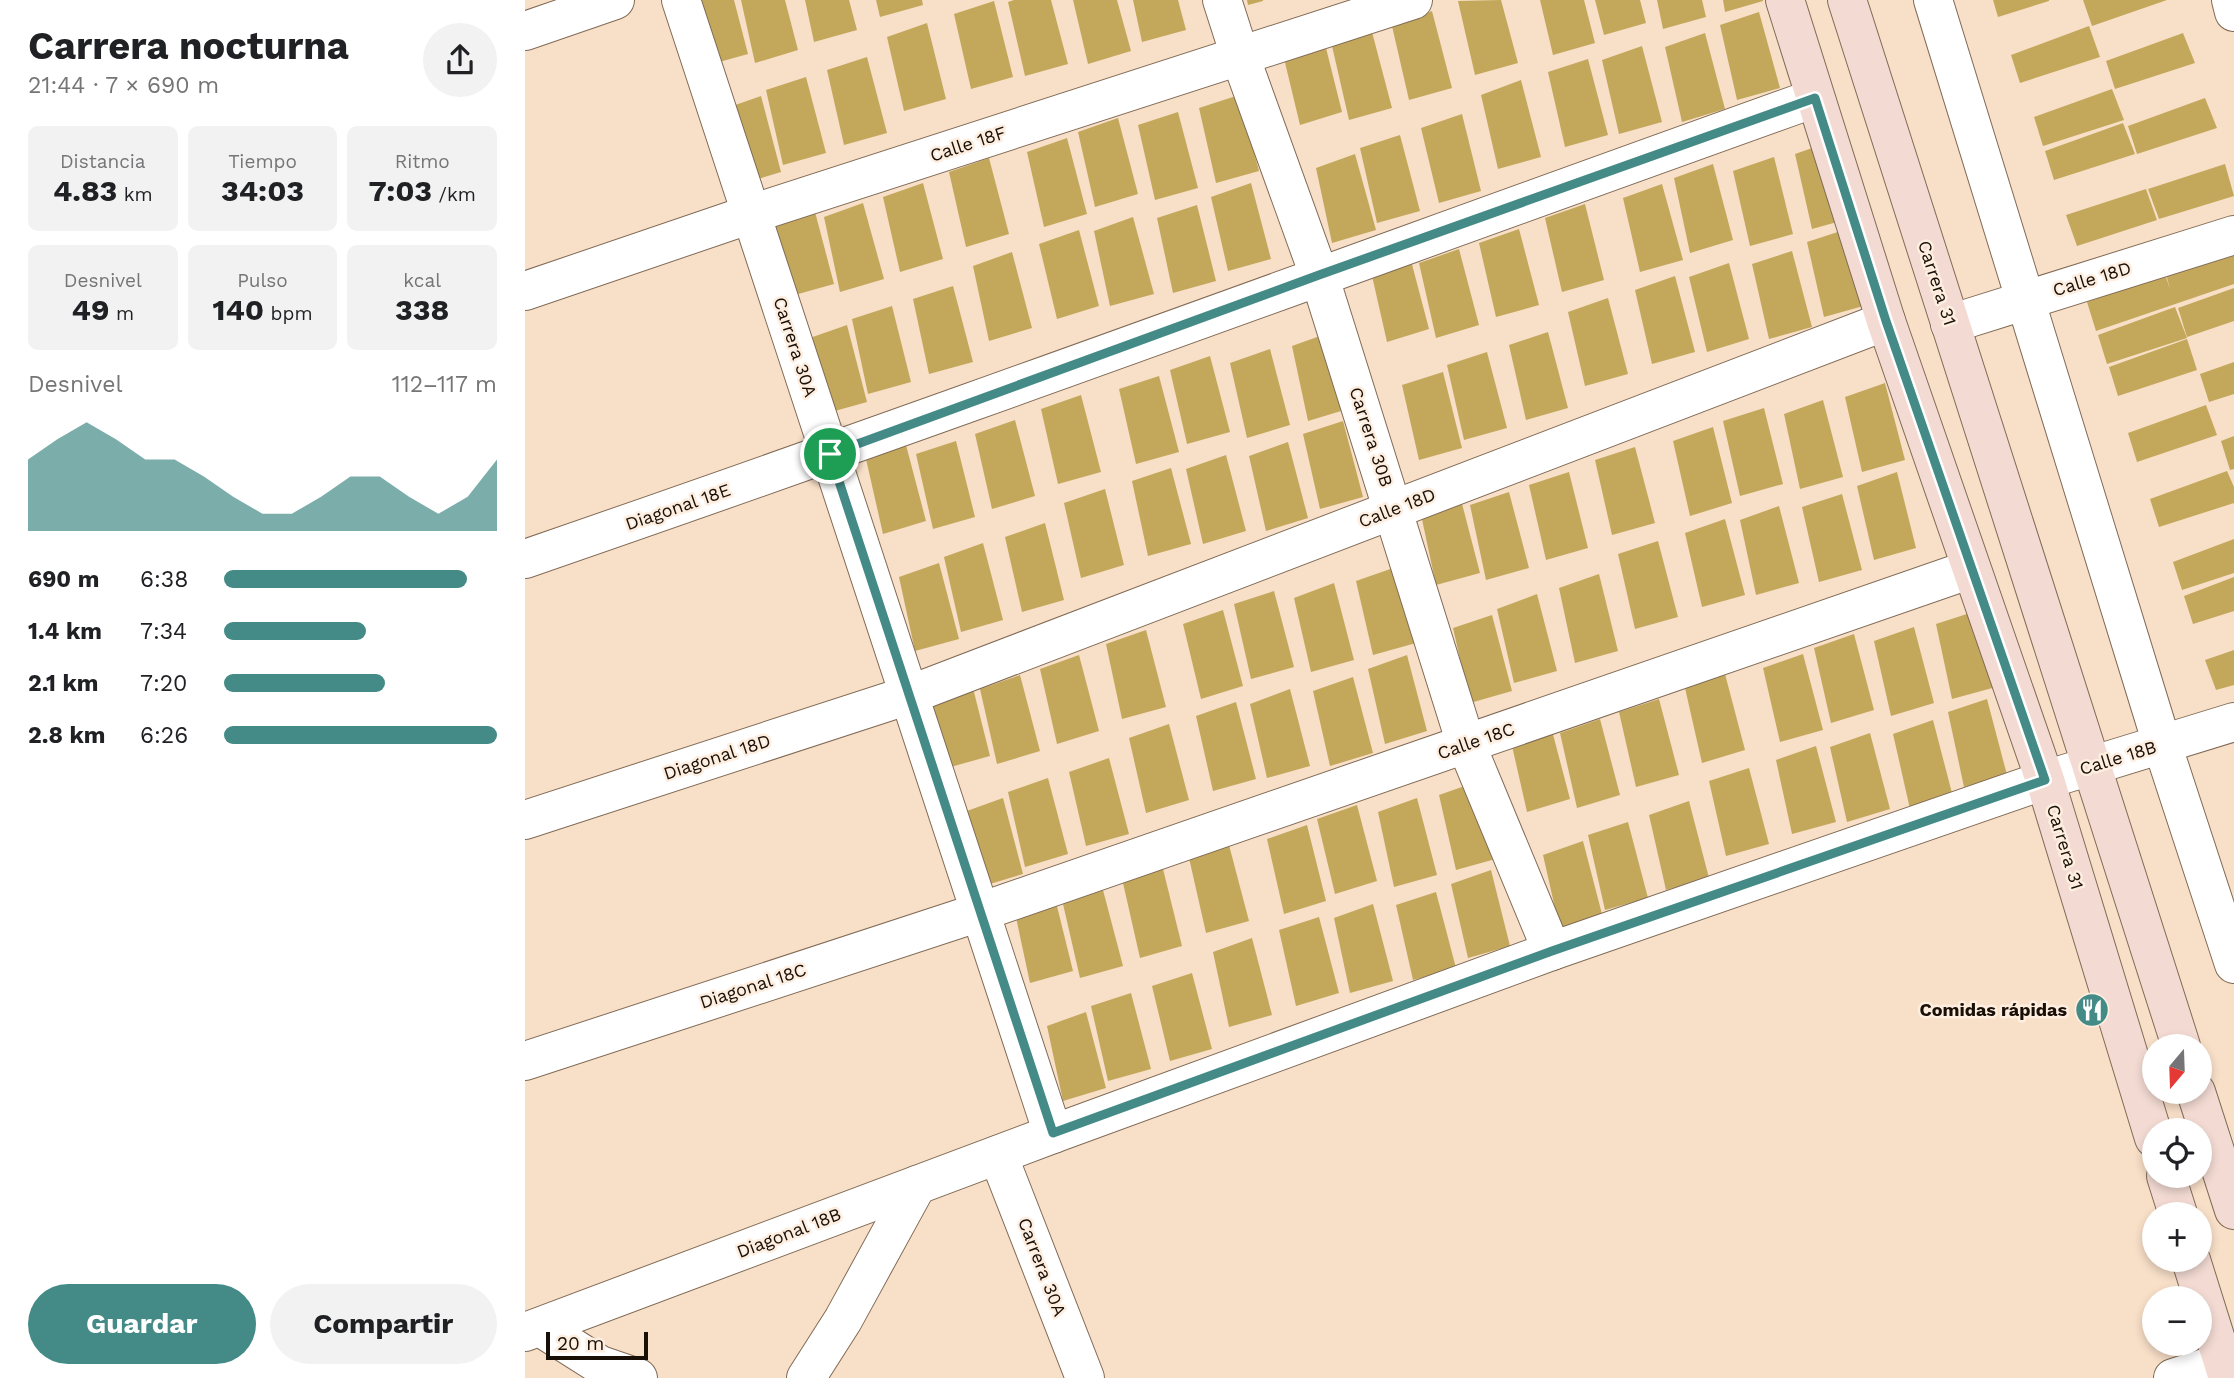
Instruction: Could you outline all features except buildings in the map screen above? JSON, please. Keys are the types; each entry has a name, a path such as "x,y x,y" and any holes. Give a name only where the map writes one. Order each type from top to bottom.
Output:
{"main road":[{"name":"Carrera 31","path":"1785,0 1886,321 2045,780 2148,1118"},
{"name":"Carrera 31","path":"1847,0 2177,1034"},
{"path":"2200,1104 2234,1210"},
{"path":"2196,1272 2225,1370"}],"street":[{"path":"525,31 615,0"},
{"name":"Carrera 30A","path":"681,0 1053,1133"},
{"name":"Carrera 30B","path":"1223,0 1240,56 1319,275 1466,744 1552,951"},
{"name":"Calle 18F","path":"525,291 751,214 1413,0"},
{"path":"1933,0 2162,744 2234,964"},
{"path":"2231,0 2234,12"},
{"name":"Diagonal 18E","path":"525,559 830,454 1319,275 1815,98"},
{"name":"Calle 18D","path":"1950,324 2234,235"},
{"name":"Calle 18D","path":"909,695 1886,321"},
{"name":"Calle 18C","path":"980,912 1971,569"},
{"name":"Diagonal 18D","path":"525,820 909,695"},
{"name":"Calle 18B","path":"1053,1133 1552,951 2045,780 2234,722"},
{"name":"Diagonal 18C","path":"525,1061 980,912"},
{"name":"Diagonal 18B","path":"532,1329 1053,1133"},
{"name":"Carrera 30A","path":"998,1155 1085,1378"},
{"path":"806,1378 843,1320 917,1185"},
{"path":"532,1329 600,1365 638,1378"},
{"path":"2173,1378 2225,1370"}],"place":[{"name":"Comidas rápidas","path":"2092,1010"}],"route":[{"path":"1815,98 1886,321 2045,780 1552,951 1053,1133 830,454 1319,275 1815,98"}]}
